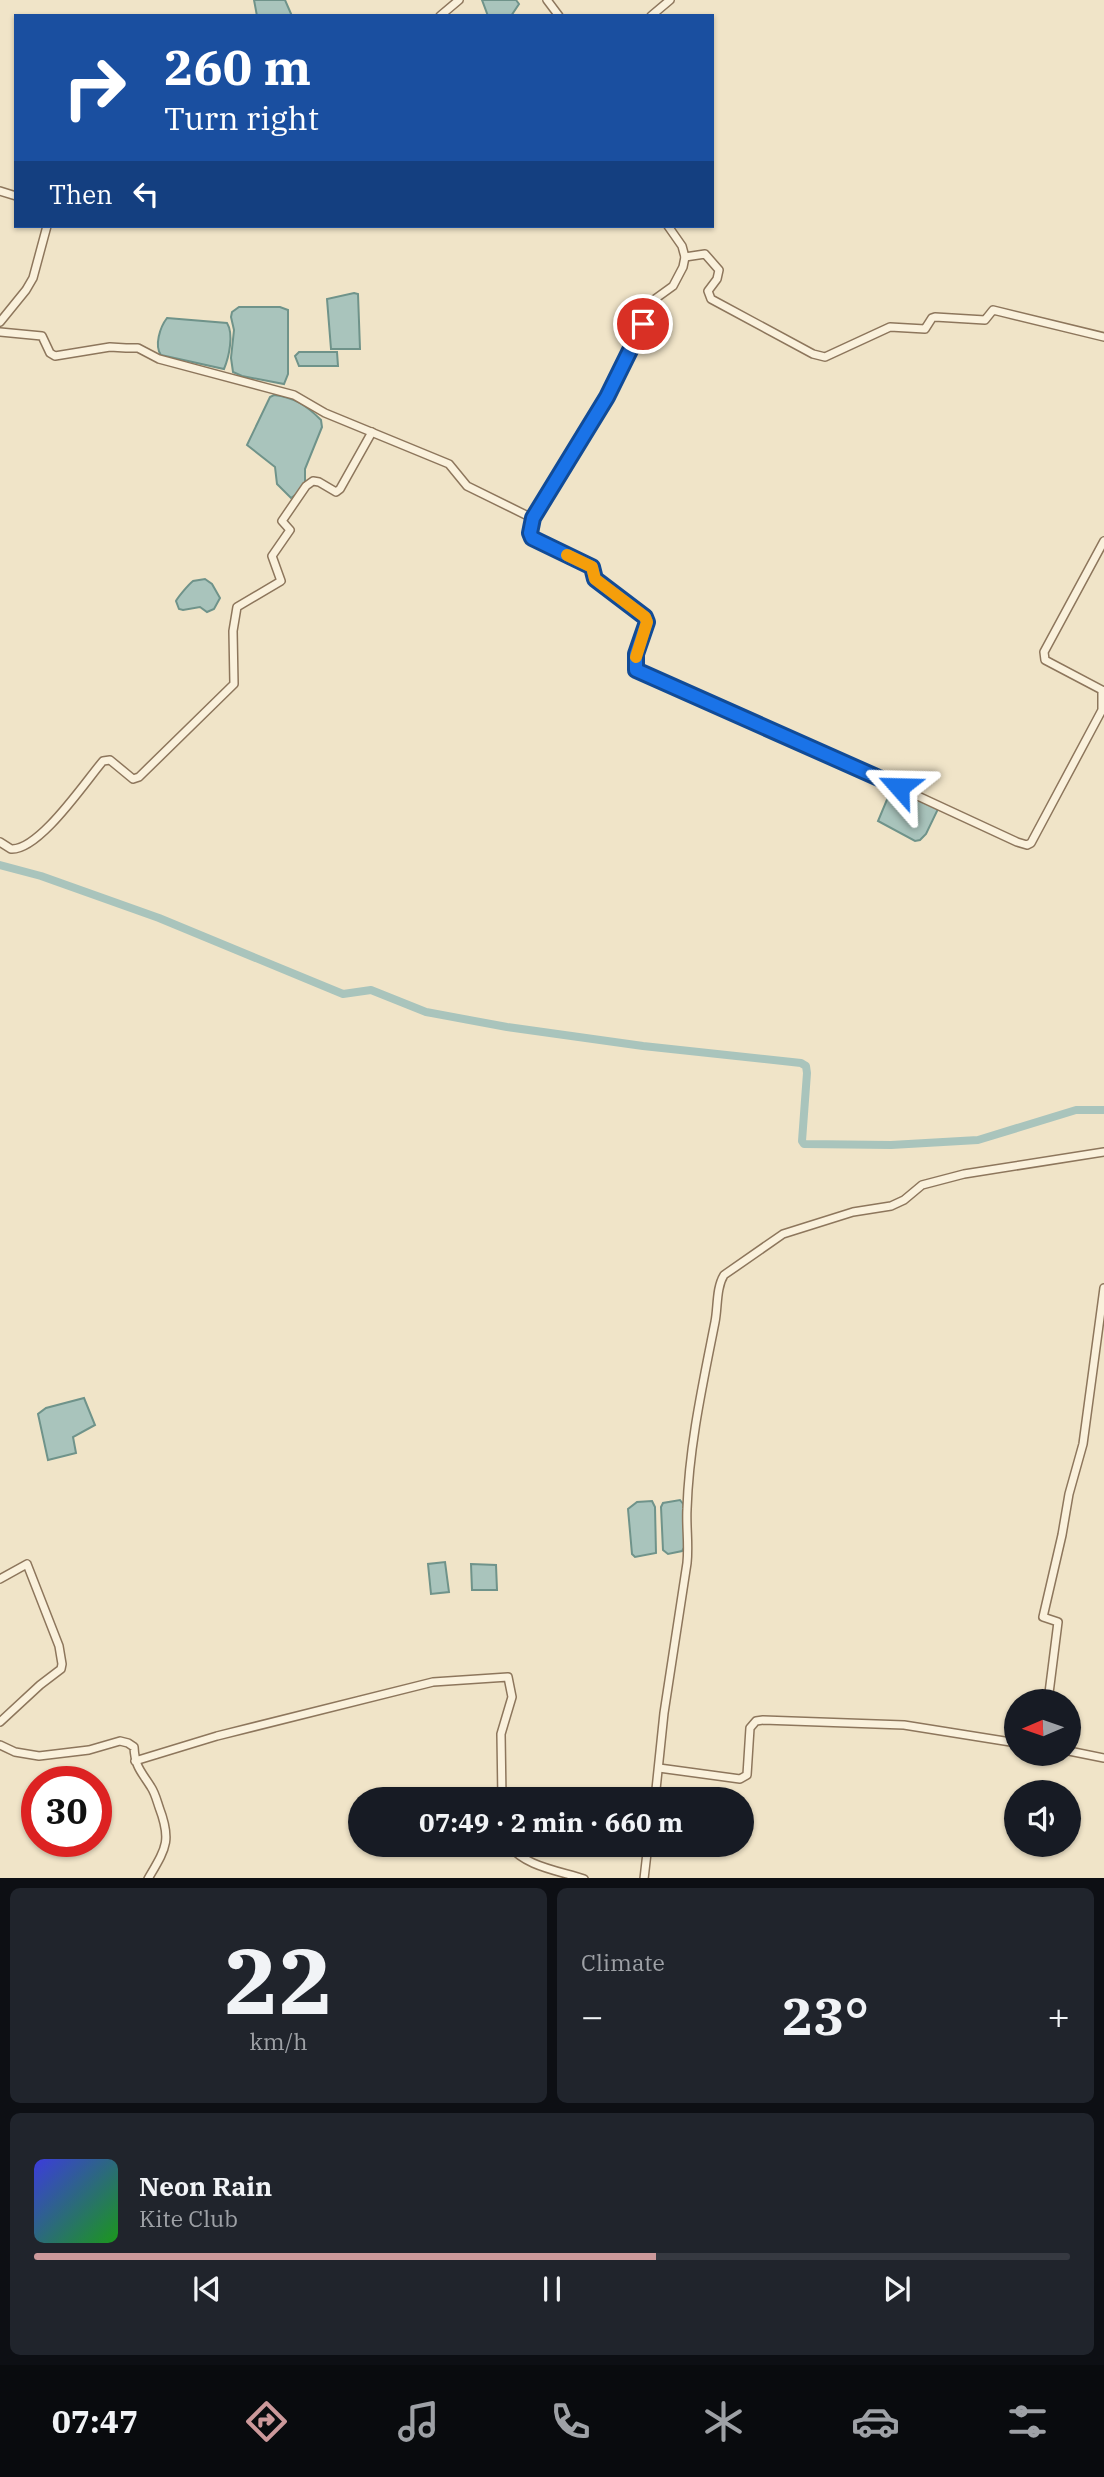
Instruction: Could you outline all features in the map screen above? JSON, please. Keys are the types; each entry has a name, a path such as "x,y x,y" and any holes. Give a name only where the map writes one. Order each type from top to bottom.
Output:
{"street":[{"path":"442,14 459,0"},
{"path":"653,14 670,0"},
{"path":"0,322 33,278 46,228"},
{"path":"669,228 682,246 685,257 679,276 673,286 655,299 607,397 533,518 530,533 535,540 592,567 595,579 645,617 647,622 636,654 636,670 1027,845 1031,843 1102,710 1102,690 1045,660 1044,652 1104,541"},
{"path":"685,257 705,254 719,270 718,279 708,291 712,299 813,355 825,357 890,327 925,329 935,317 985,320 993,310 1104,337"},
{"path":"0,332 42,336 50,353 55,356 110,347 138,348 159,359 294,395 325,413 449,464 467,486 533,518"},
{"path":"0,842 11,849 24,847 45,831 103,761 110,760 133,779 139,777 234,684 233,631 237,607 281,581 272,556 290,530 282,521 313,481 336,492 340,489 372,432"},
{"path":"657,1787 664,1713 687,1563 689,1538 686,1512 689,1476 720,1280 783,1234 853,1212 891,1206 904,1200 922,1185 964,1174 1104,1152"},
{"path":"1050,1689 1058,1622 1043,1617 1069,1494 1083,1444 1104,1288"},
{"path":"0,1579 27,1564 59,1646 62,1664 61,1669 0,1722"},
{"path":"135,1760 217,1736 433,1682 508,1677 512,1697 501,1734 502,1787"},
{"path":"659,1768 740,1779 747,1775 750,1728 756,1721 762,1720 904,1725 1004,1741"},
{"path":"0,1745 15,1752 39,1756 89,1750 120,1741 134,1747 135,1760 141,1774 152,1787 168,1830 167,1842 148,1878"},
{"path":"1082,1754 1104,1758"},
{"path":"524,1857 584,1878"},
{"path":"644,1878 647,1857"}],"water":[{"path":"254,0 285,0 291,14 257,14"},
{"path":"482,0 516,0 519,4 512,14 487,14"},
{"path":"358,294 360,349 331,349 327,299"},
{"path":"239,307 280,307 288,310 288,374 284,384 233,372 231,358 234,330 231,317 232,312"},
{"path":"167,318 227,323 230,339 224,369 161,355 158,347 159,336"},
{"path":"299,352 337,352 338,366 299,366 295,356"},
{"path":"274,395 300,403 321,420 322,427 305,469 305,484 302,490 291,498 277,484 275,467 247,445 270,397"},
{"path":"205,579 212,584 220,598 214,609 207,612 200,607 179,609 176,601 184,591 193,581"},
{"path":"895,788 938,809 926,834 920,840 915,841 878,821 891,790"},
{"path":"84,1398 95,1425 73,1437 76,1453 48,1460 38,1414 46,1408"},
{"path":"680,1500 684,1505 685,1546 682,1551 668,1554 663,1550 661,1507 663,1503"},
{"path":"652,1501 655,1507 656,1553 635,1557 632,1554 628,1509 637,1502"},
{"path":"445,1562 449,1592 431,1594 428,1564"},
{"path":"471,1564 496,1565 497,1590 472,1590"}],"waterway":[{"path":"0,865 41,876 159,918 343,994 371,990 426,1012 507,1027 643,1046 801,1063 806,1066 807,1073 802,1141 804,1144 891,1145 978,1140 1076,1110 1104,1110"}],"slow traffic":[{"path":"567,555 592,567 595,579 645,617 647,622 636,657"}],"route":[{"path":"643,324 607,397 533,518 530,533 532,538 592,567 595,579 645,617 647,622 636,654 636,670 899,787"}]}
